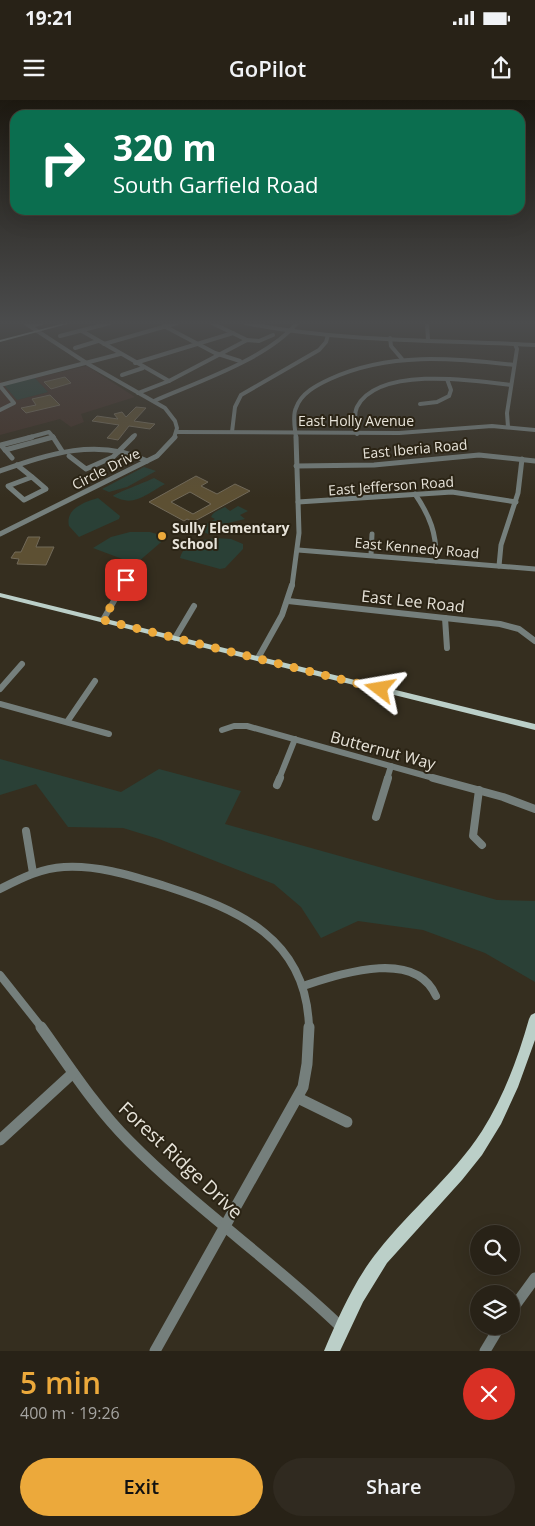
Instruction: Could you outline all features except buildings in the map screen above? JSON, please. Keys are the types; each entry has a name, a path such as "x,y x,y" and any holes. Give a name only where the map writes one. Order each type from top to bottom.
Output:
{"main road":[{"path":"0,595 535,726"},
{"path":"332,1351 342,1328 372,1273 390,1248 476,1152 492,1127 517,1077 535,1019"}],"street":[{"path":"118,381 165,408 175,418 177,432"},
{"path":"138,393 168,381"},
{"path":"154,401 201,381"},
{"path":"232,432 235,407 241,395 264,381"},
{"path":"258,658 288,601 298,550 294,412 296,404 303,396 326,381"},
{"path":"358,434 355,416 356,408 367,396 396,384 423,381"},
{"path":"420,404 437,402 449,396 451,390 448,381"},
{"path":"472,381 511,385"},
{"path":"508,427 506,413 512,381"},
{"path":"0,384 14,401 13,404 0,409"},
{"name":"East Holly Avenue","path":"177,432 358,434 508,427 535,430"},
{"name":"Circle Drive","path":"0,534 147,461 166,448 177,432"},
{"path":"69,456 86,469 113,457 135,435"},
{"path":"12,458 5,450 53,436 62,451"},
{"path":"0,471 62,451 89,449 119,451 138,456 147,461"},
{"name":"East Iberia Road","path":"296,466 374,465 479,455 535,460"},
{"path":"499,566 500,541 516,502 521,482 522,459"},
{"path":"17,465 32,477 46,489 24,500 8,486 32,477"},
{"name":"East Jefferson Road","path":"298,502 340,501 452,492 516,502"},
{"path":"415,494 435,530 436,561"},
{"path":"371,555 372,534"},
{"name":"East Kennedy Road","path":"298,550 535,569"},
{"path":"103,620 126,580"},
{"name":"East Lee Road","path":"288,601 505,624 534,639"},
{"path":"175,638 194,606"},
{"path":"445,618 447,648"},
{"path":"0,689 22,664"},
{"path":"67,722 95,682"},
{"path":"0,704 109,734"},
{"name":"Butternut Way","path":"222,730 234,726 246,726 479,790 535,809"},
{"path":"277,785 294,740"},
{"path":"376,817 391,766"},
{"path":"479,790 473,836 482,844"},
{"path":"26,831 33,873"},
{"path":"0,889 33,873 66,867 107,868 211,902 238,914 264,931 286,954 303,986 311,1032 309,1061 298,1098 155,1351"},
{"path":"303,986 344,974 375,968 405,971 430,982 436,996"},
{"name":"Forest Ridge Drive","path":"2,980 72,1073 127,1139 226,1227 312,1297 342,1328"},
{"path":"0,1140 72,1073"},
{"path":"298,1098 347,1122"},
{"path":"520,1299 535,1278"},
{"path":"485,1351 495,1335"}],"shaded area":[{"path":"0,381 17,400 48,392 38,381 111,381 135,397 81,414 84,422 71,427 60,419 0,435"}],"green space":[{"path":"20,381 38,381 48,392 17,400 4,385"},
{"path":"144,467 156,471 127,487 109,492 102,489"},
{"path":"154,478 165,484 140,498 127,501 113,496 120,492"},
{"path":"98,498 120,516 119,519 79,537 69,526 70,515 77,507"},
{"path":"238,506 248,511 240,515 245,519 224,524 208,534 198,529 215,519 211,517 216,511 225,507 230,511"},
{"path":"130,532 150,532 167,537 138,562 133,563 93,548 111,537"},
{"path":"215,538 231,539 243,544 243,549 225,568 220,569 180,558 185,548 189,545"},
{"path":"0,759 121,792 159,769 241,791 225,824 497,900 535,901 535,982 485,953 423,930 358,921 321,938 301,907 274,884 159,839 123,828 68,827 36,784 0,795"}],"place":[{"name":"Sully Elementary School","path":"162,536"}],"route":[{"path":"126,580 117,599 103,620 380,689"}]}
